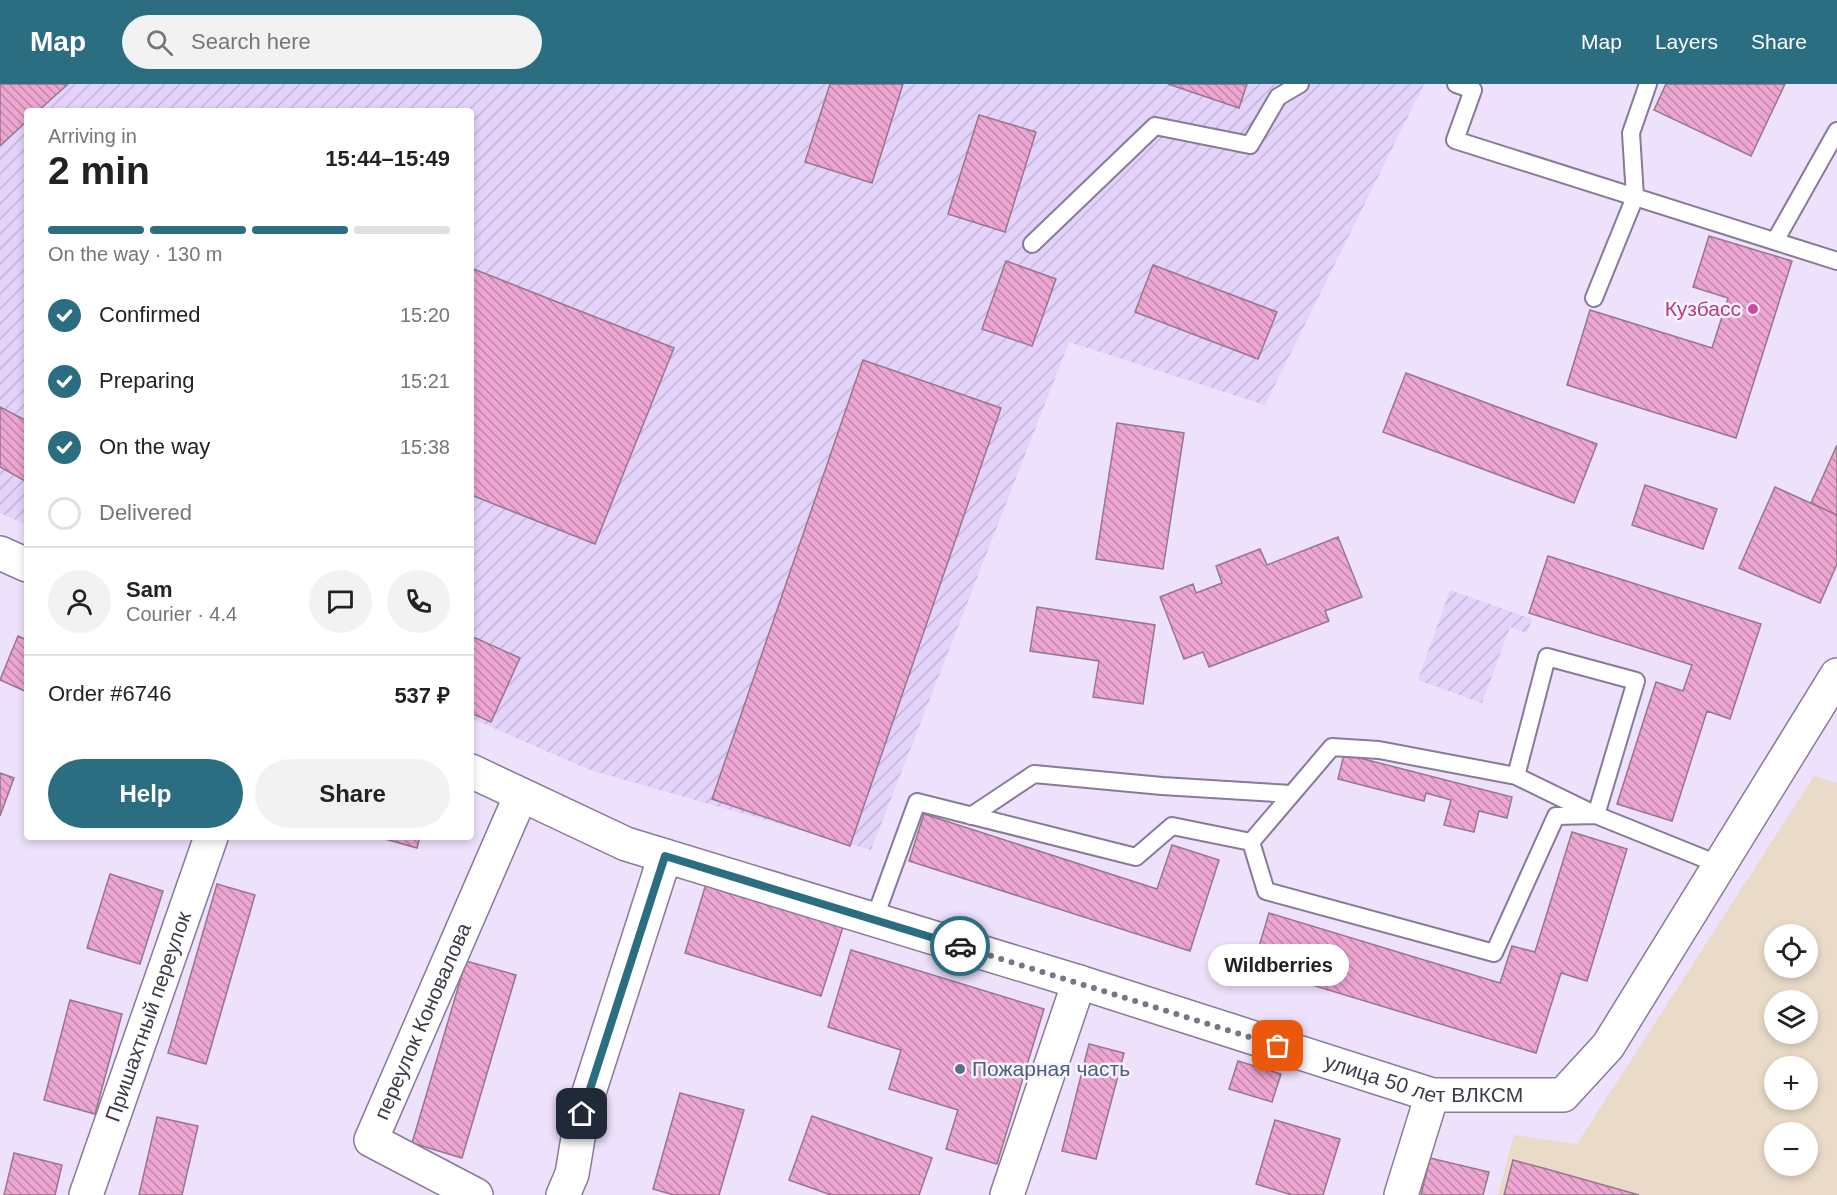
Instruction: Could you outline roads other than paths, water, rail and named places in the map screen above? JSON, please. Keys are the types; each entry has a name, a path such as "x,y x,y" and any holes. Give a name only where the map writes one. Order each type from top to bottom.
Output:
{"street":[{"path":"0,553 24,564"},
{"name":"улица 50 лет ВЛКСМ","path":"474,772 626,844 1079,982 1432,1095 1563,1095 1608,1046 1837,675"},
{"name":"переулок Коновалова","path":"476,1195 371,1140 521,795"},
{"name":"Пришахтный переулок","path":"86,1195 210,840"},
{"path":"563,1195 572,1174 582,1114 665,856"},
{"path":"1007,1195 1079,982"},
{"path":"1401,1195 1432,1095"}],"lane":[{"path":"1032,244 1155,126 1250,145 1278,97 1300,84"},
{"path":"1456,84 1473,90 1455,140 1837,261"},
{"path":"1594,298 1635,197 1630,133 1648,84"},
{"path":"1775,241 1837,131"},
{"path":"1516,776 1547,657 1636,681 1596,815"},
{"path":"1251,842 1332,747 1379,750 1516,776 1596,815 1720,864"},
{"path":"971,816 1034,774 1162,786 1292,794"},
{"path":"874,920 917,802 1136,857 1173,826 1251,842"},
{"path":"1251,842 1266,891 1494,953 1556,816 1596,815"}],"place":[{"name":"Кузбасс","path":"1753,309"},
{"name":"Wildberries","path":"1278,1046"},
{"name":"Пожарная часть","path":"960,1069"}]}
